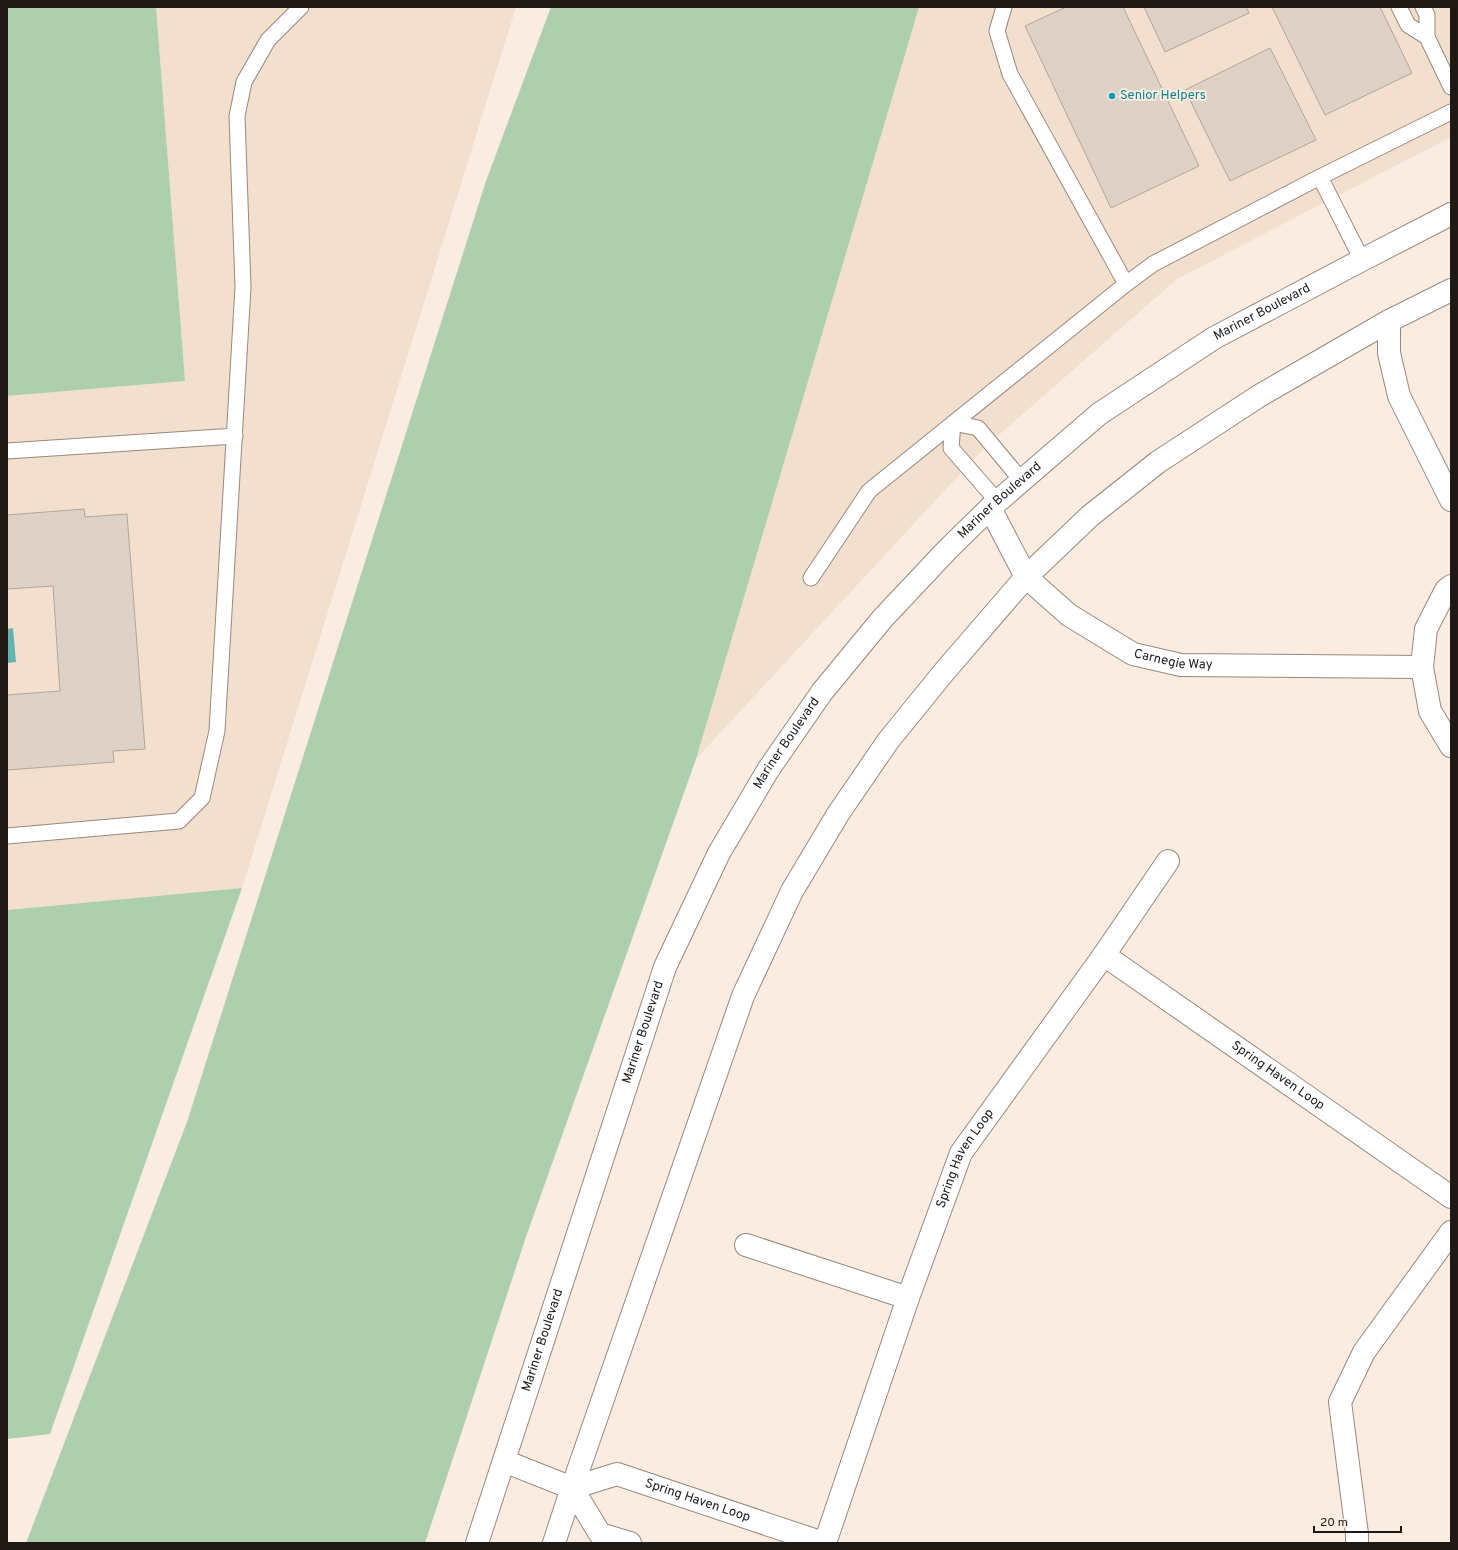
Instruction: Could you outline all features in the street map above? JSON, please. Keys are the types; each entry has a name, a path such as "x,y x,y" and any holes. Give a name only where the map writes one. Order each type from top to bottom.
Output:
{"main road":[{"name":"Mariner Boulevard","path":"477,1543 665,967 719,853 768,770 822,692 882,618 948,549 994,505 1099,414 1214,338 1451,214"},
{"path":"554,1543 743,996 792,891 838,814 888,741 944,672 1026,576 1090,516 1158,462 1259,396 1389,321 1451,290"},
{"path":"1389,321 1389,353 1399,396 1451,500"},
{"name":"Carnegie Way","path":"994,505 1026,576 1069,615 1132,654 1180,665 1422,667"},
{"path":"1451,586 1446,590 1426,629 1422,667 1430,711 1451,746"},
{"name":"Spring Haven Loop","path":"572,1488 617,1474 824,1543 908,1298 961,1153 1104,955 1168,861"},
{"name":"Spring Haven Loop","path":"1104,955 1451,1197"},
{"path":"1357,1543 1340,1402 1364,1352 1451,1232"},
{"path":"746,1244 908,1298"},
{"path":"504,1461 572,1488 600,1534 630,1543"}],"lane":[{"path":"7,836 179,821 202,798 217,731 243,288 237,116 244,82 268,40 301,7"},
{"path":"1004,7 997,31 1010,74 1126,284"},
{"path":"1399,7 1408,25 1428,38"},
{"path":"1423,7 1427,15 1428,38 1451,87"},
{"path":"811,578 869,491 1126,284 1153,264 1320,177 1451,112"},
{"path":"1320,177 1362,260"},
{"path":"954,423 978,428 1022,481"},
{"path":"954,423 951,448 994,505"},
{"path":"7,451 235,436"}],"shaded area":[{"path":"156,7 516,7 242,888 7,910 7,396 185,381"},
{"path":"915,7 1451,7 1451,137 1177,279 985,447 696,759"}],"green space":[{"path":"7,7 156,7 185,381 7,396"},
{"path":"551,7 919,7 696,759 527,1234 425,1543 26,1543 187,1122 486,181"},
{"path":"242,888 50,1434 7,1439 7,910"}],"water":[{"path":"13,628 16,662 7,663 7,629"}],"building":[{"name":"Senior Helpers","path":"1066,7 1123,7 1199,166 1111,208 1025,26"},
{"path":"1144,7 1246,7 1249,13 1165,52"},
{"path":"1272,7 1380,7 1412,73 1325,115"},
{"path":"1270,48 1316,140 1230,181 1185,90"},
{"path":"84,509 85,517 127,514 145,749 113,751 114,762 7,770 7,695 60,691 53,586 7,589 7,515"}],"place":[{"name":"Senior Helpers","path":"1112,96"}]}
